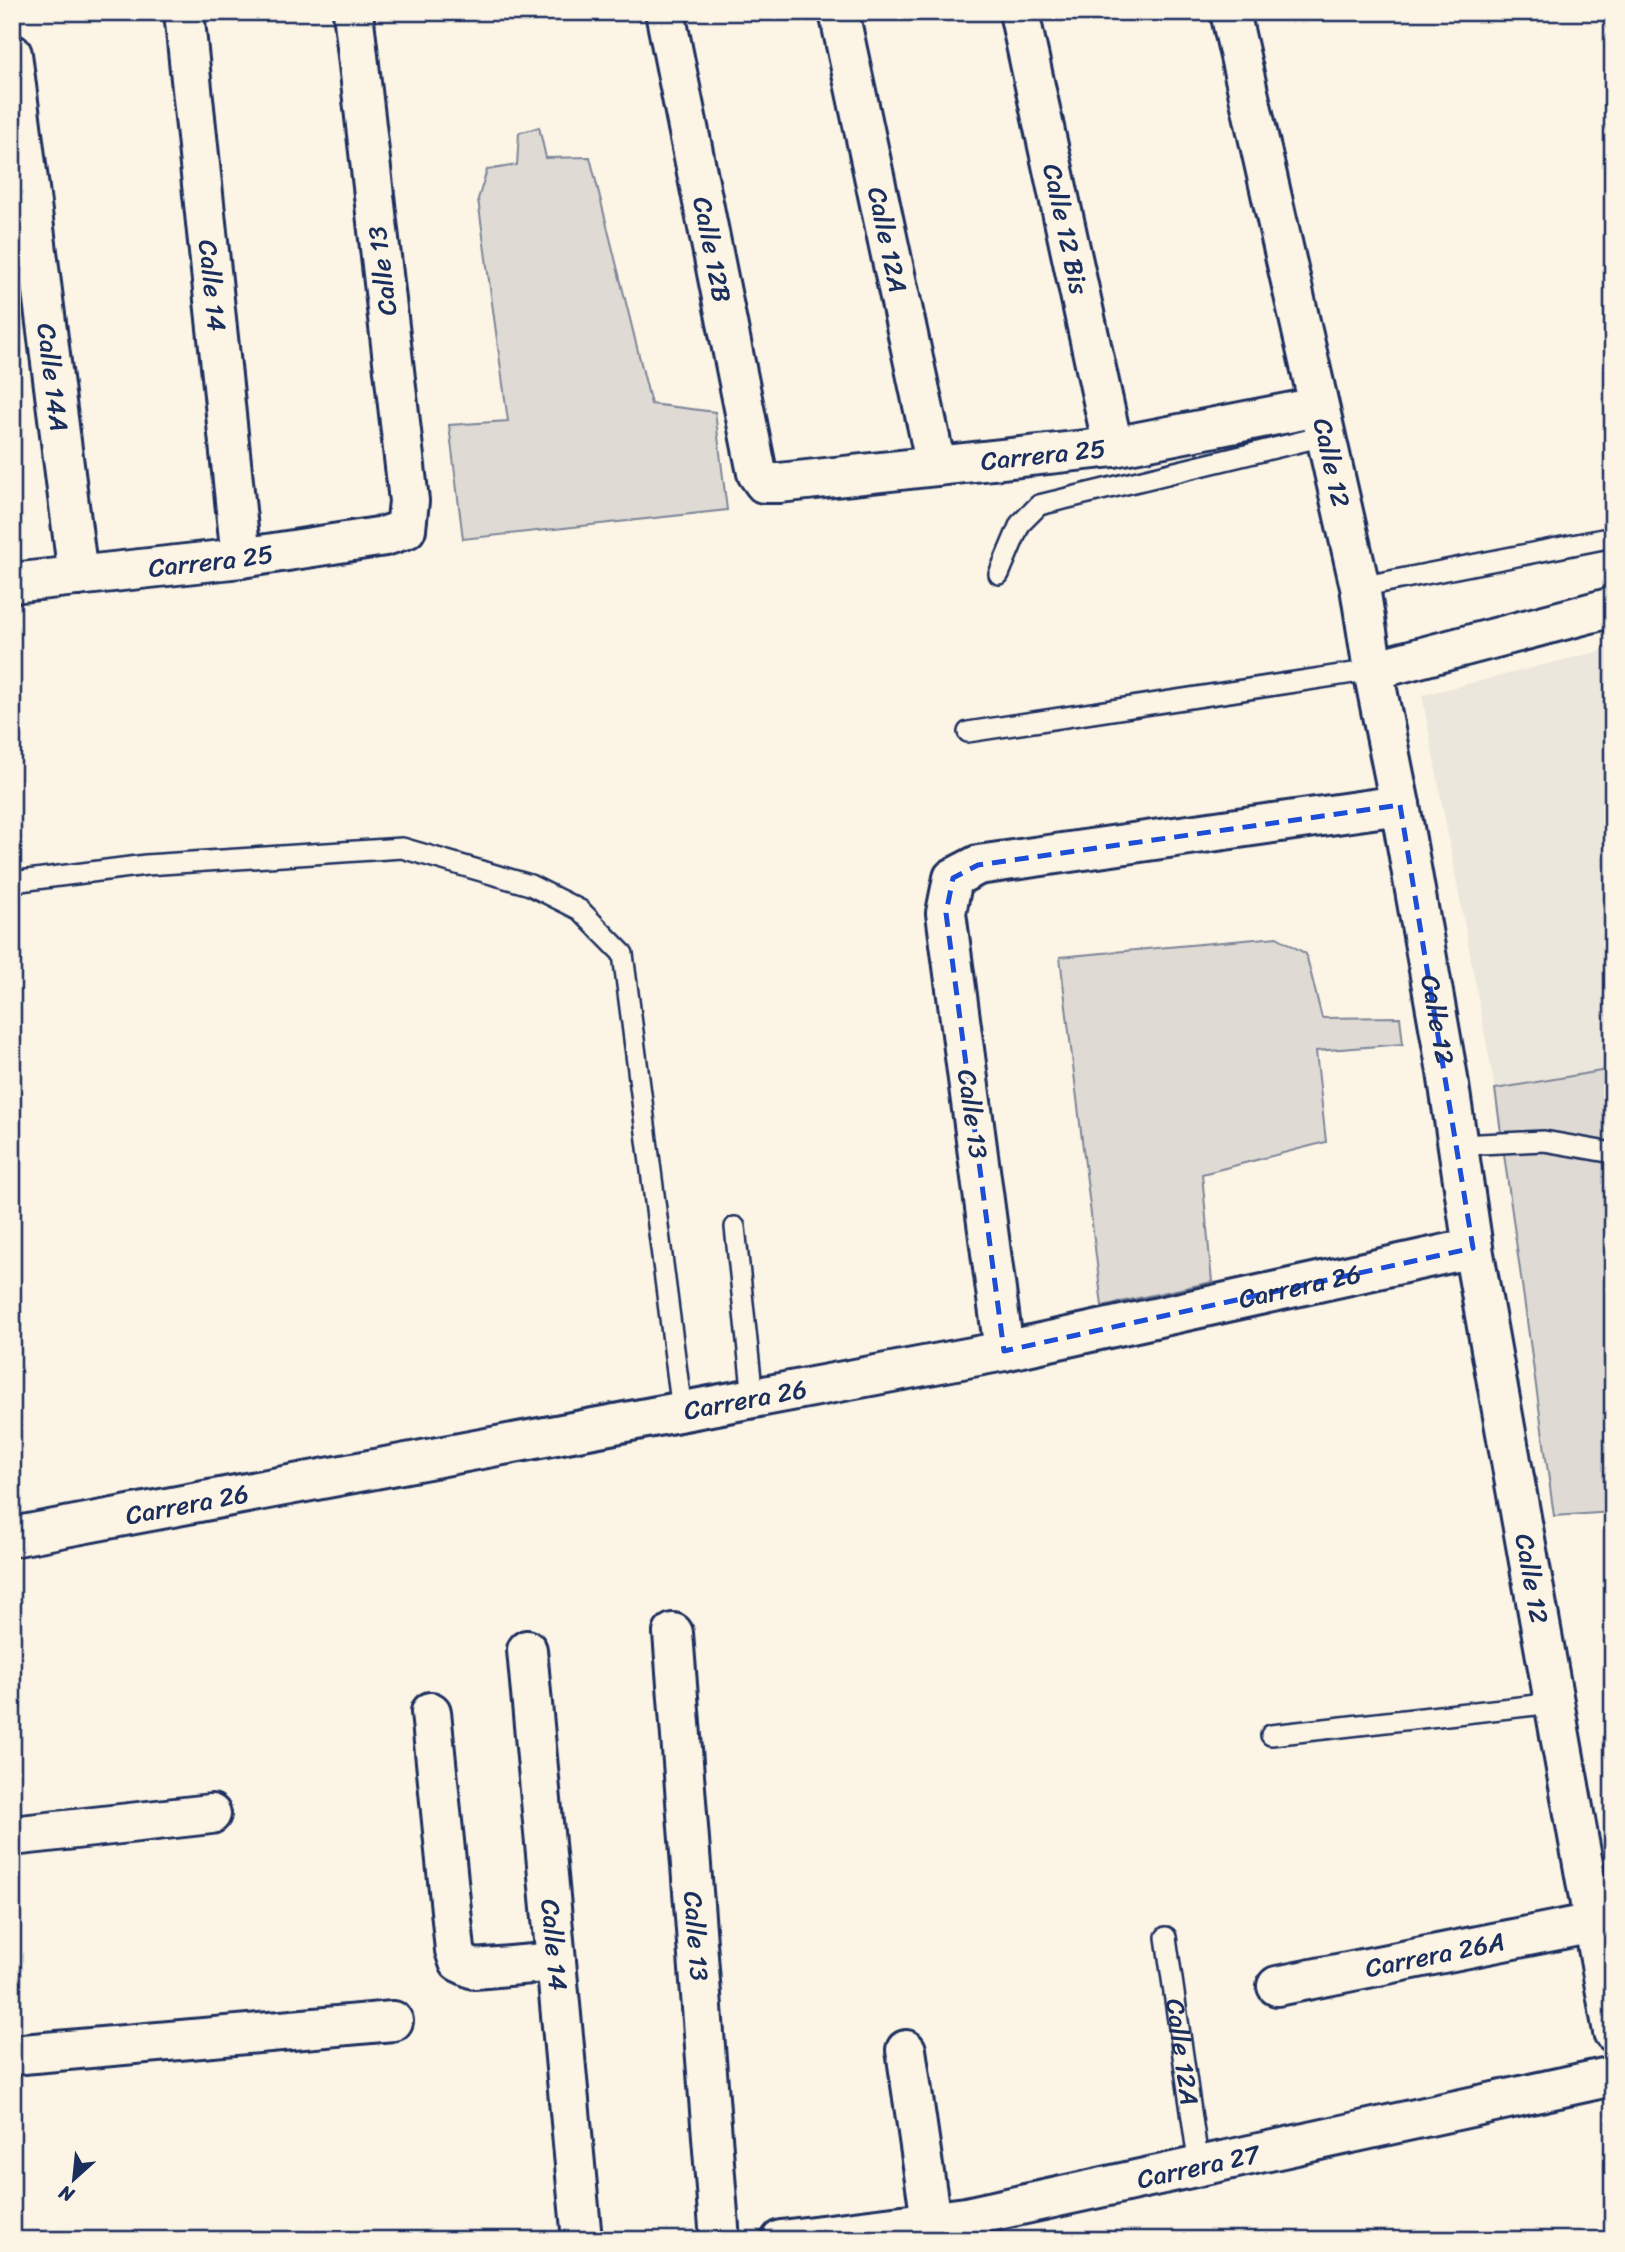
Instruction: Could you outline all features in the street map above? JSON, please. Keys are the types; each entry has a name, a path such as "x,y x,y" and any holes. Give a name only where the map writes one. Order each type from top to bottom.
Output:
{"street":[{"name":"Calle 13","path":"353,12 409,501 406,529"},
{"name":"Calle 12B","path":"664,12 757,473 764,483"},
{"name":"Calle 12A","path":"839,12 936,466"},
{"name":"Calle 12 Bis","path":"1019,12 1113,447"},
{"name":"Calle 12","path":"1230,12 1360,587 1373,670 1400,805 1473,1248 1613,2032"},
{"name":"Calle 14","path":"188,13 241,558"},
{"name":"Calle 14A","path":"12,54 78,576"},
{"name":"Carrera 25","path":"764,483 1113,447 1321,421"},
{"name":"Carrera 25","path":"12,583 241,558 385,536 406,529"},
{"path":"1373,670 1613,607"},
{"name":"Calle 13","path":"1004,1351 946,913 953,878 978,866 1400,805"},
{"name":"Carrera 26","path":"12,1537 1004,1351 1473,1248"},
{"name":"Calle 13","path":"673,1633 720,2240"},
{"name":"Calle 14","path":"527,1650 582,2240"},
{"path":"431,1712 455,1950 459,1962 474,1969 556,1962"},
{"path":"12,1836 211,1814"},
{"name":"Carrera 26A","path":"1277,1986 1593,1923"},
{"path":"12,2055 393,2021"},
{"path":"906,2050 931,2221"},
{"name":"Carrera 27","path":"781,2240 966,2217 1613,2076"}],"lane":[{"path":"999,574 1020,524 1039,505 1321,421"},
{"path":"1360,587 1613,537"},
{"path":"968,732 1373,670"},
{"path":"12,882 146,865 402,848 530,885 580,910 624,954 682,1411"},
{"path":"1458,1145 1544,1141 1613,1153"},
{"path":"735,1227 753,1398"},
{"path":"1270,1735 1554,1703"},
{"name":"Calle 12A","path":"1166,1937 1199,2167"}],"highlighted area":[{"path":"1400,805 1473,1248 1004,1351 946,913 953,878 978,865"}],"shaded area":[{"path":"539,127 546,158 590,157 651,404 715,412 727,510 463,539 449,425 508,421 478,199 487,170 517,165 519,133"},
{"path":"1613,648 1613,1069 1495,1089 1422,695"},
{"path":"1277,937 1306,954 1322,1018 1400,1017 1403,1044 1316,1051 1326,1142 1202,1174 1212,1282 1102,1306 1060,957"},
{"path":"1613,1069 1613,1512 1554,1516 1495,1089"}]}
